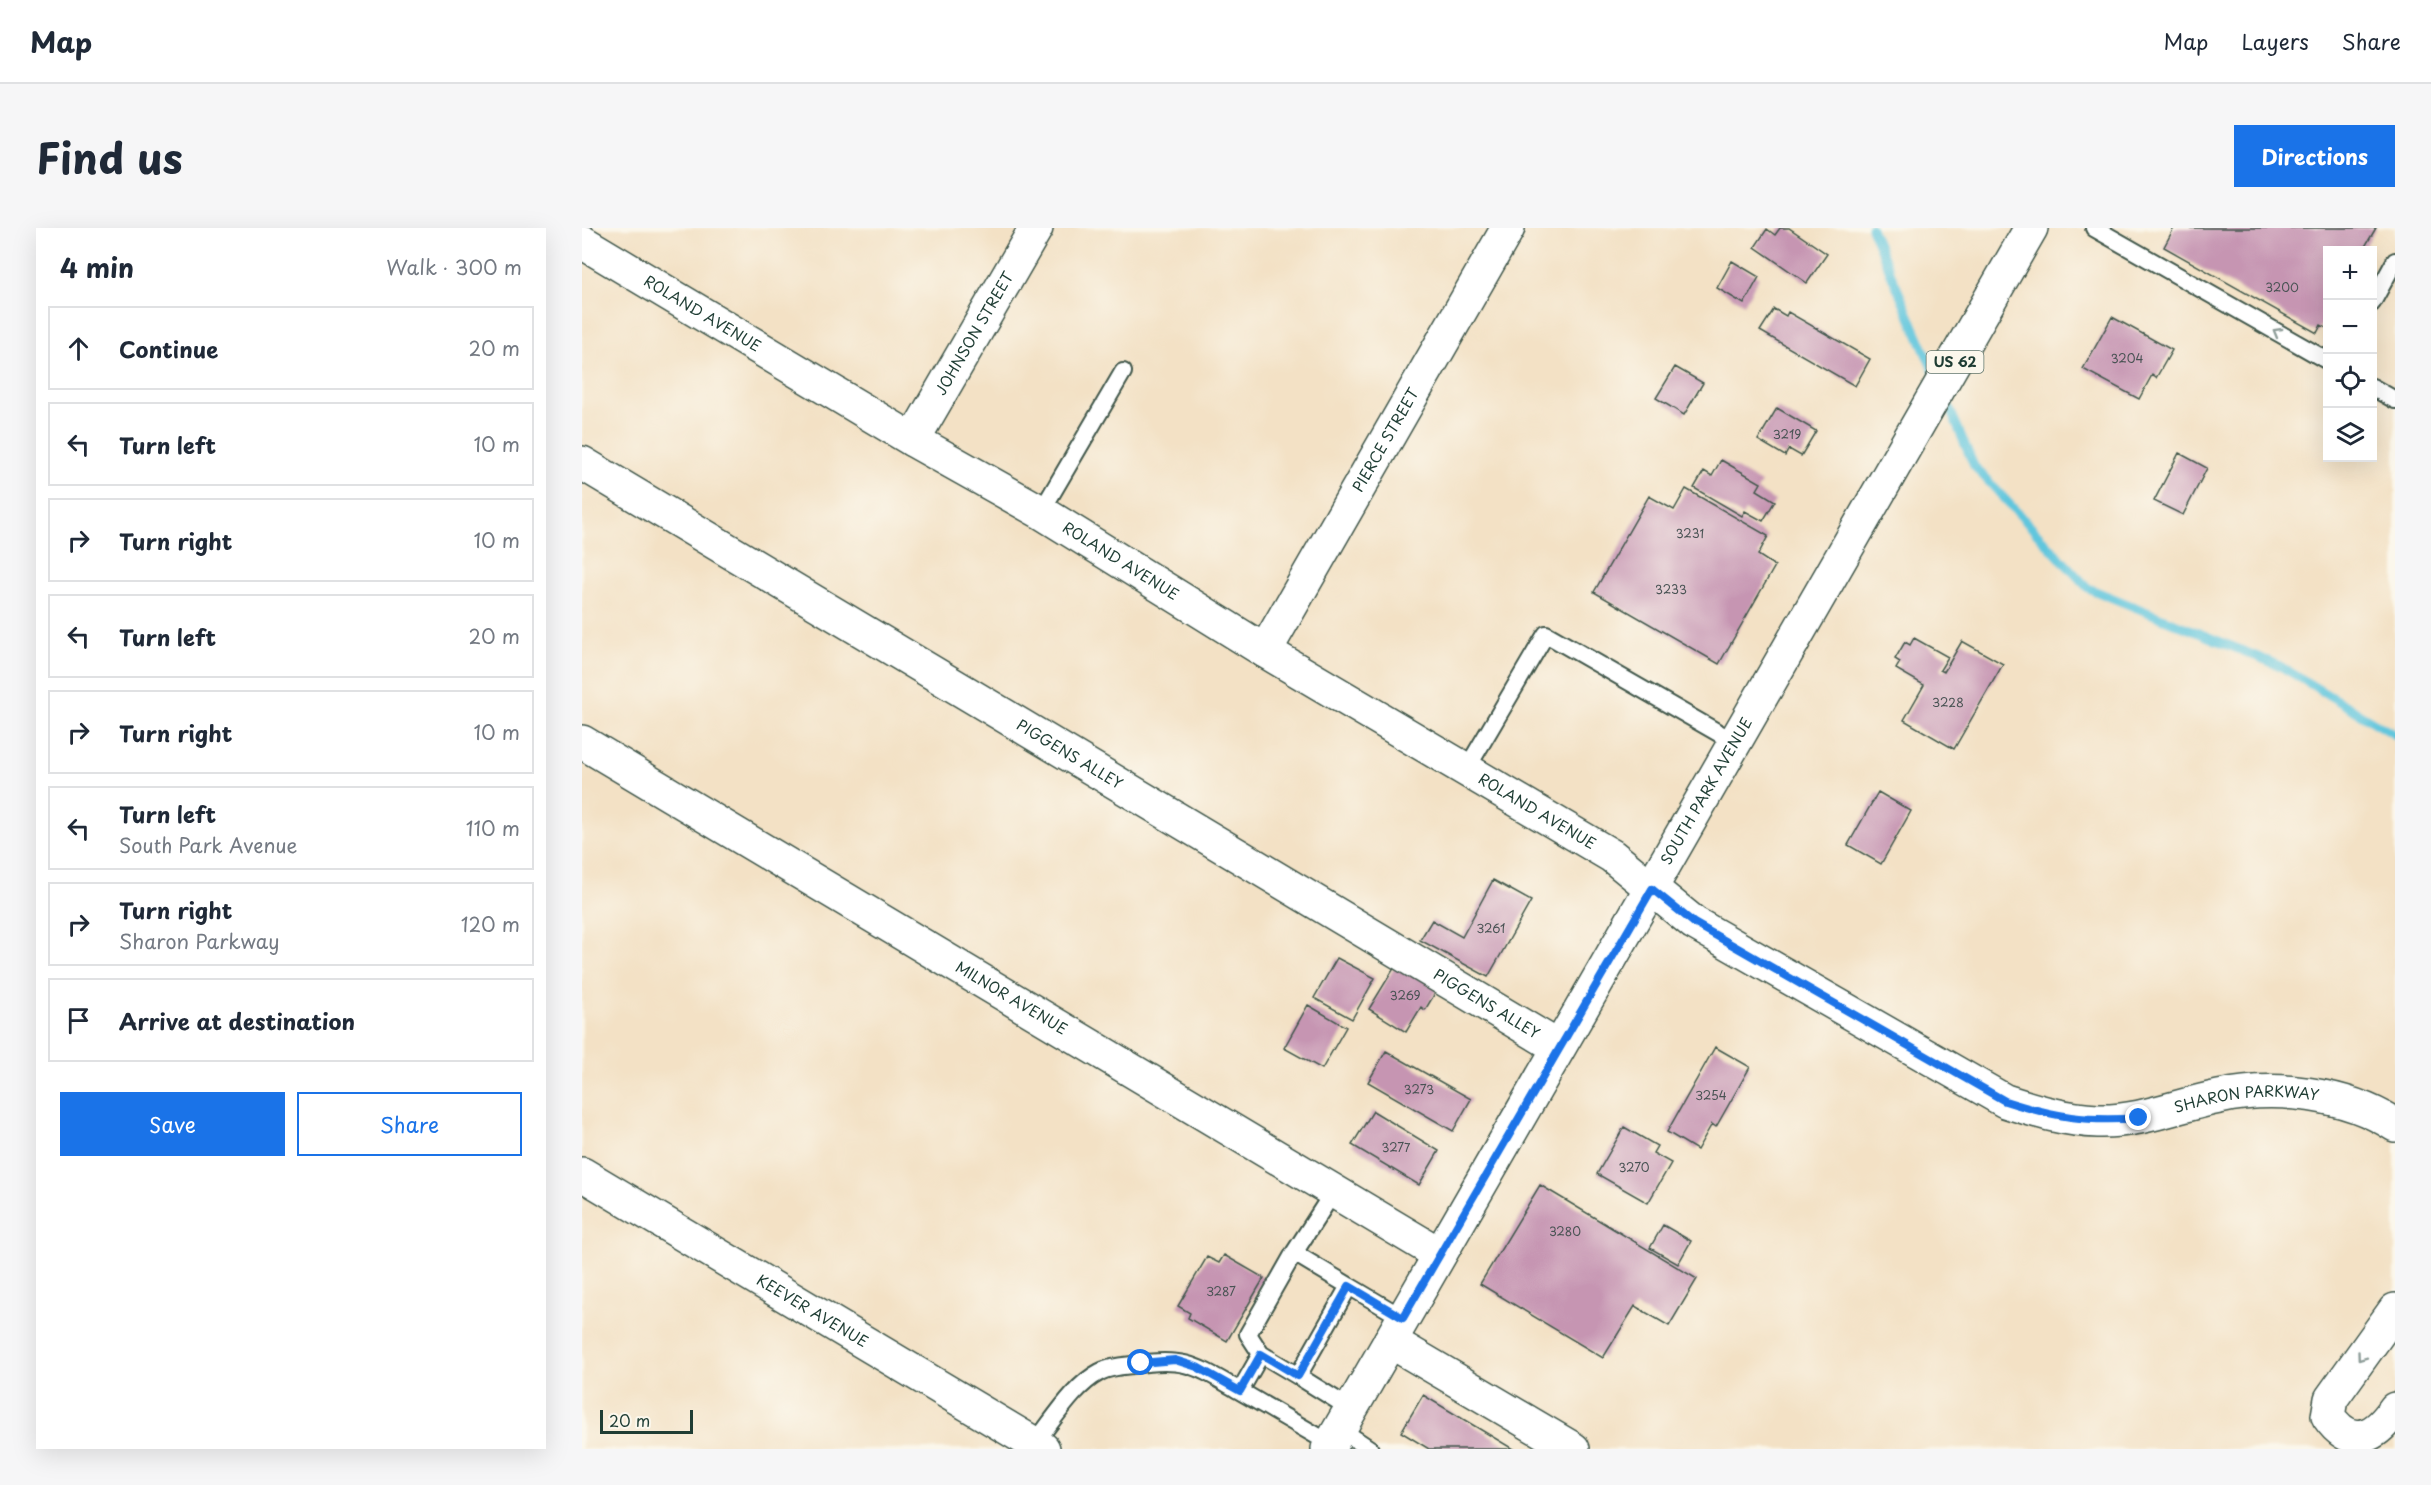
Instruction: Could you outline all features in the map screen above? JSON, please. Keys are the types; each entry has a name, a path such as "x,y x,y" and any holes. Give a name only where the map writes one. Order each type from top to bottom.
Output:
{"street":[{"name":"JOHNSON STREET","path":"913,440 1036,228"},
{"name":"PIERCE STREET","path":"1265,651 1508,228"},
{"name":"SOUTH PARK AVENUE","path":"1338,1433 2031,228"},
{"name":"ROLAND AVENUE","path":"582,242 913,440 1041,512 1265,651 1612,856 1652,889"},
{"name":"PIGGENS ALLEY","path":"582,464 1558,1047"},
{"name":"MILNOR AVENUE","path":"582,742 1439,1254"},
{"name":"SHARON PARKWAY","path":"1652,889 1694,923 2005,1101 2051,1115 2099,1121 2139,1118 2220,1096 2266,1092 2312,1095 2357,1106 2395,1125"},
{"name":"KEEVER AVENUE","path":"582,1174 1039,1446"},
{"path":"2395,1310 2331,1399 2328,1416 2337,1431 2350,1438 2367,1439 2384,1425 2395,1409"},
{"path":"1396,1329 1573,1449"}],"lane":[{"path":"2094,228 2323,358"},
{"path":"2375,300 2395,261"},
{"path":"1041,512 1123,372"},
{"path":"2377,389 2395,400"},
{"path":"1466,770 1546,634 1736,743"},
{"path":"1334,1191 1294,1253 1248,1334 1261,1354 1298,1376 1338,1433"},
{"path":"1294,1253 1349,1286 1396,1329"},
{"path":"1298,1376 1349,1286"},
{"path":"1240,1391 1261,1354"},
{"path":"1039,1446 1080,1389 1100,1372 1121,1366 1175,1360 1197,1367 1240,1391 1371,1449"}],"building":[{"path":"1780,228 1789,228 1827,254 1807,283 1755,247 1767,229 1775,235"},
{"path":"2174,228 2376,228 2365,246 2323,246 2323,326 2321,325 2317,333 2164,247"},
{"path":"1732,261 1759,277 1744,304 1717,288"},
{"path":"1774,309 1786,316 1788,312 1870,359 1855,386 1760,331"},
{"path":"2112,317 2172,350 2156,378 2152,375 2139,399 2083,369"},
{"path":"1675,367 1703,383 1684,415 1656,398"},
{"path":"1777,408 1816,431 1801,456 1789,449 1785,456 1758,440"},
{"path":"2179,453 2207,468 2183,515 2154,501"},
{"path":"1721,460 1761,483 1757,490 1775,501 1763,521 1745,511 1742,516 1694,488 1704,471 1712,476"},
{"path":"1686,489 1768,536 1758,555 1775,566 1719,664 1594,592 1649,496 1674,510"},
{"path":"1914,638 1948,657 1940,670 1944,672 1962,641 2003,664 1954,749 1904,720 1924,685 1896,669 1900,662 1895,659 1905,642 1910,645"},
{"path":"1878,792 1911,811 1881,864 1848,845"},
{"path":"1493,880 1531,901 1488,977 1420,940 1432,920 1462,937"},
{"path":"1337,958 1375,978 1352,1019 1314,998"},
{"path":"1399,960 1440,985 1425,1010 1421,1007 1406,1032 1369,1009"},
{"path":"1308,1005 1346,1027 1322,1069 1284,1048"},
{"path":"1715,1047 1750,1067 1716,1127 1712,1124 1697,1150 1667,1132"},
{"path":"1386,1051 1471,1099 1453,1131 1368,1082"},
{"path":"1373,1111 1439,1151 1419,1185 1352,1145"},
{"path":"1624,1127 1657,1146 1653,1153 1671,1163 1648,1203 1597,1174"},
{"path":"1540,1185 1697,1279 1669,1326 1635,1306 1603,1358 1480,1284"},
{"path":"1663,1225 1691,1241 1678,1264 1650,1248"},
{"path":"1224,1255 1264,1278 1227,1341 1188,1318 1190,1313 1178,1306 1207,1257 1219,1263"},
{"path":"1423,1395 1513,1449 1429,1449 1401,1432"}],"waterway":[{"path":"1871,228 1936,377"},
{"path":"1944,395 1974,466 2088,588 2280,666 2395,735"}],"route":[{"path":"1141,1363 1175,1360 1197,1367 1240,1391 1261,1354 1298,1376 1349,1286 1403,1318 1558,1047 1652,889 1694,923 2005,1101 2051,1115 2099,1121 2139,1118"}]}
